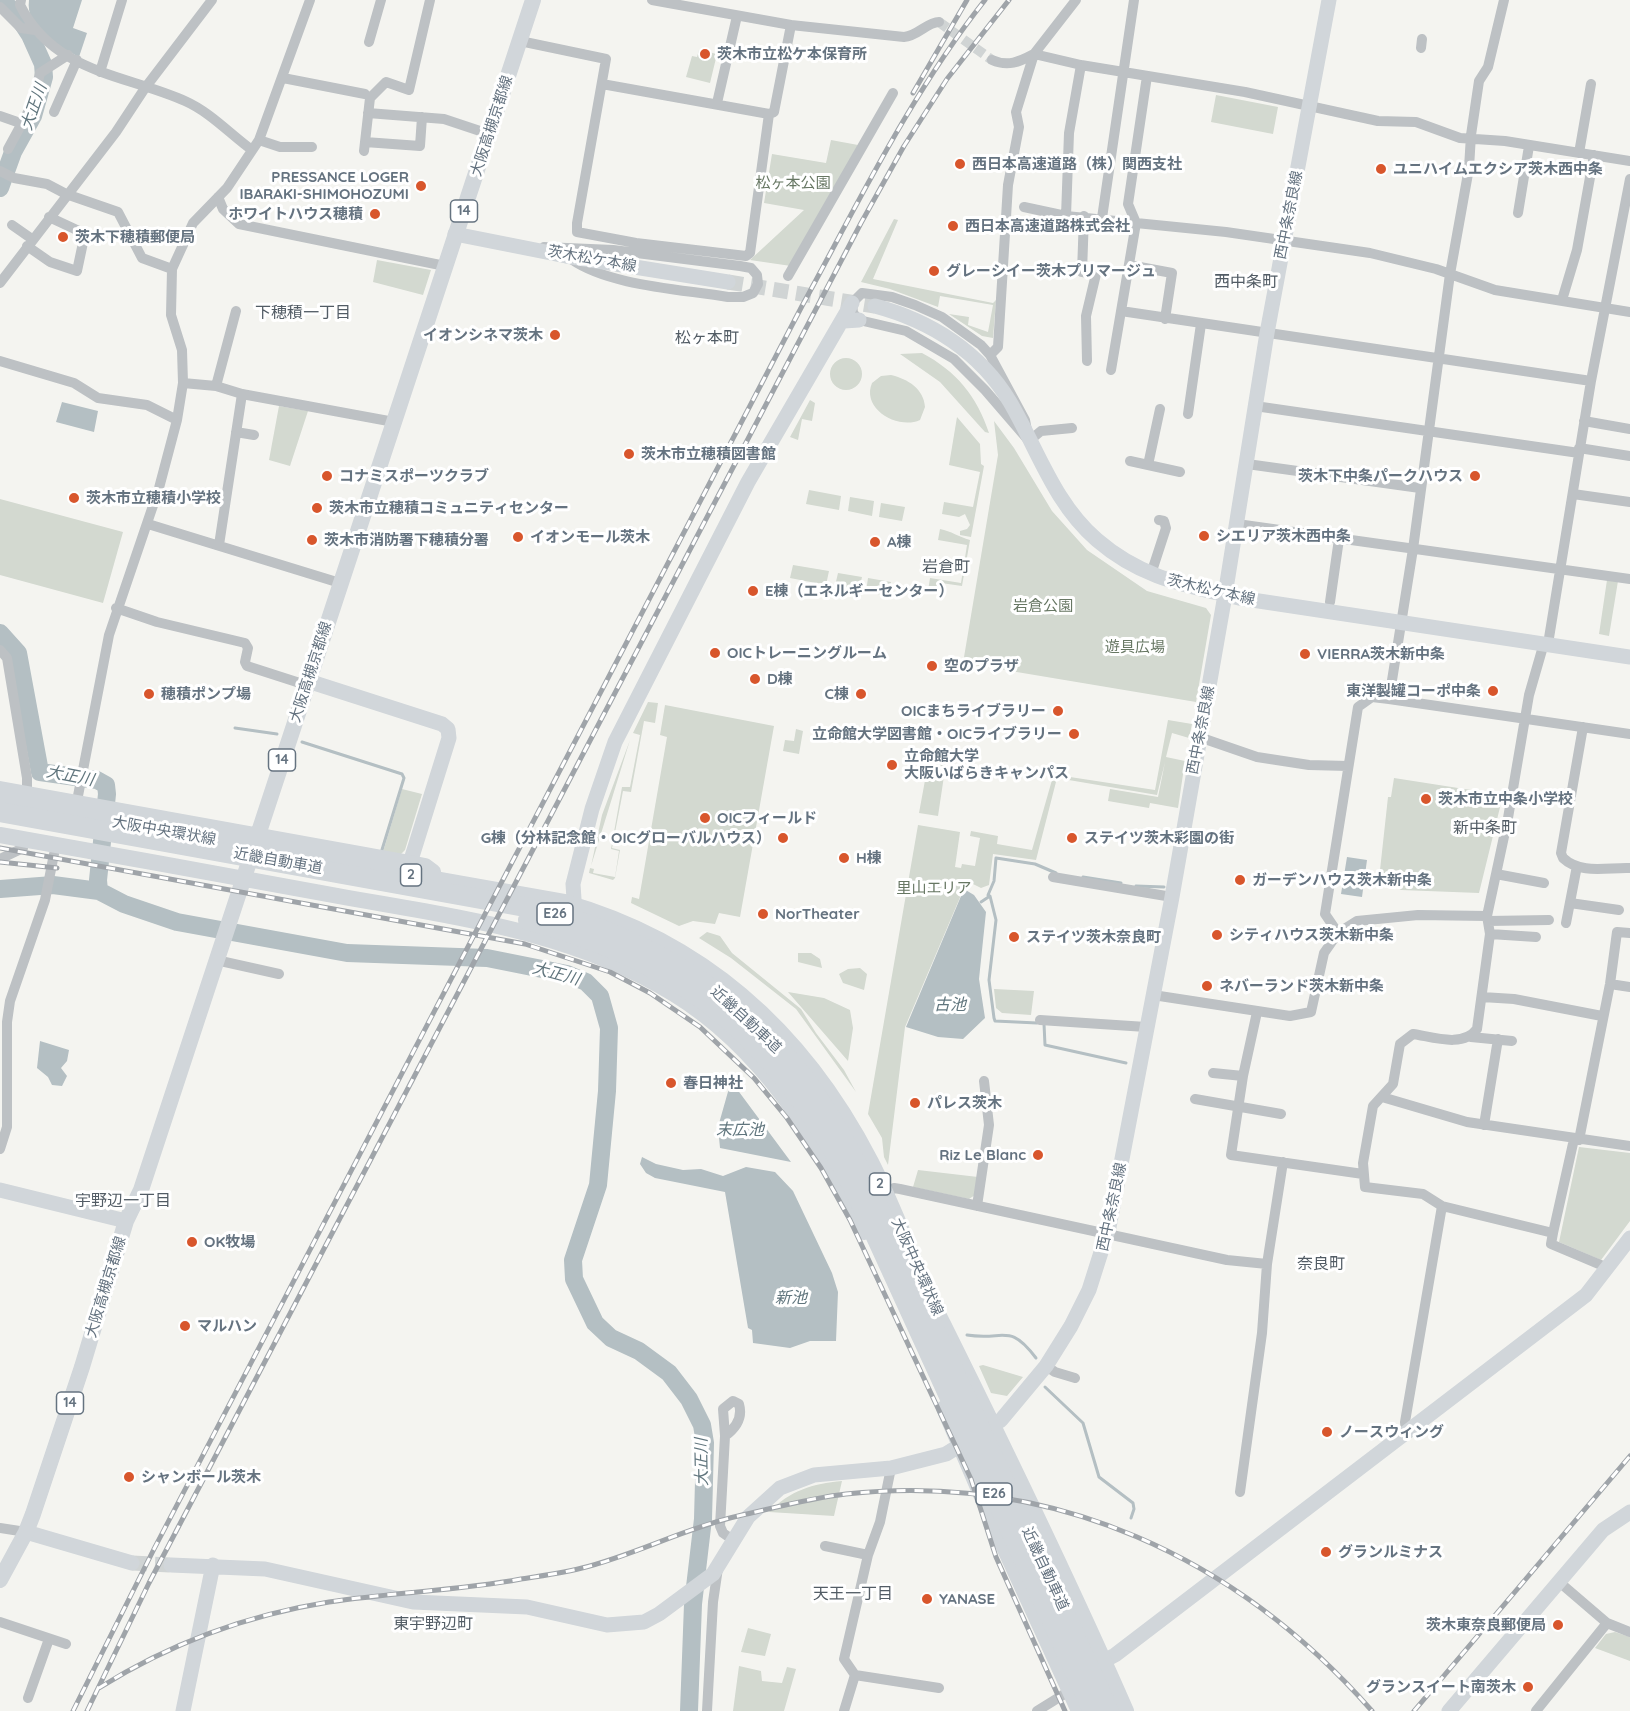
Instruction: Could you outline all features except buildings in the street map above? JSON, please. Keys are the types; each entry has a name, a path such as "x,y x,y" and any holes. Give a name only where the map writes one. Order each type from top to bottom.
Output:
{"highway":[{"name":"近畿自動車道","path":"0,812 548,911 581,921 646,947 701,979 729,1001 753,1021 796,1068 816,1094 851,1154 890,1231 1109,1711"},
{"name":"近畿自動車道","path":"0,825 509,915 575,934 638,959 692,990 719,1011 751,1039 783,1075 803,1101 839,1160 1094,1711"}],"main road":[{"name":"大阪高槻京都線","path":"0,1580 26,1532 82,1367 126,1221 141,1190 256,835 533,0"},
{"path":"0,789 27,794 78,793 100,810 134,812 425,866 433,872 437,883 434,899 426,909 412,917 116,866 82,854 54,854 0,844"},
{"name":"大阪中央環状線","path":"0,802 100,810 564,902 639,929 676,948 718,976 752,1003 798,1049 833,1096 870,1161 916,1265 1126,1711"},
{"path":"116,866 134,812"},
{"name":"2","path":"0,835 82,854 505,926 608,960 676,995 694,1009 732,1040 757,1065 813,1141 858,1221 1079,1711"},
{"path":"813,1141 789,1118 731,1051 695,1020 649,989 558,943 555,932 566,905 574,900 592,899 651,923 722,966 760,996 795,1031 837,1085 870,1139 870,1161"}],"street":[{"path":"21,0 20,5 29,29"},
{"path":"100,72 122,0"},
{"path":"2,278 117,132 145,88 212,0"},
{"path":"78,793 100,674 116,608 148,524 177,420 183,383 182,350 171,315 172,269 193,223 218,197 259,140 283,78 300,20 310,0"},
{"path":"369,42 381,0"},
{"path":"422,117 420,146 365,146 370,98 386,82 409,90 430,0"},
{"path":"652,0 791,25 894,36 913,37 932,22 939,22"},
{"path":"990,355 998,347 1008,185 1018,127 1016,112 1034,54 1076,0"},
{"path":"1102,218 1134,0"},
{"name":"西中条奈良線","path":"716,1570 748,1517 765,1499 790,1482 814,1475 891,1468 926,1460 961,1446 992,1426 1014,1405 1046,1365 1071,1326 1089,1290 1108,1233 1172,897 1237,524 1267,333 1311,107 1329,0"},
{"path":"1389,699 1413,549 1450,273 1469,168 1479,81 1488,67 1504,0"},
{"path":"0,7 41,39 72,58 100,72 186,101 211,117 252,150"},
{"path":"717,103 737,16"},
{"path":"602,84 769,114 774,112 791,25"},
{"path":"520,41 604,57 602,84 577,224 577,232 586,235 696,252 746,256 751,248 769,114"},
{"path":"992,60 1006,64 1016,63 1034,54 1124,73 1245,92 1378,122 1416,122 1472,140 1630,160"},
{"path":"8,149 24,124 45,70 72,58"},
{"path":"54,112 72,58"},
{"path":"1066,216 1069,133 1081,65"},
{"path":"1111,370 1136,223 1128,204 1147,76"},
{"path":"283,78 364,94"},
{"path":"1579,153 1591,84"},
{"path":"788,276 893,93"},
{"path":"368,113 444,119 489,134"},
{"path":"0,116 24,124"},
{"path":"259,140 280,147 312,147"},
{"path":"1518,213 1529,146"},
{"path":"1562,300 1577,250 1594,155"},
{"path":"4,173 47,184 66,194 118,212 142,258 172,269"},
{"path":"1471,1036 1477,1029 1482,997 1490,934 1487,918 1529,695 1546,644 1591,381 1630,179"},
{"path":"218,197 223,209 239,224 445,266"},
{"path":"1024,207 1066,216 1226,232 1370,253 1450,273 1495,290 1630,312"},
{"path":"1084,216 1082,272 1096,274 1086,316 1087,361"},
{"path":"12,225 50,262 77,271 84,238 79,231 49,217"},
{"name":"茨木松ケ本線","path":"455,234 566,256 728,282"},
{"path":"528,248 604,249 740,266 751,268 757,275 758,284 753,293 744,297 728,297 608,277 583,267 566,256"},
{"path":"1129,265 1172,273 1165,319"},
{"path":"574,900 573,884 591,809 615,742 748,482 851,320 852,303 856,296 867,292 915,305 959,329 990,355 1025,420 1029,441"},
{"name":"茨木松ケ本線","path":"875,306 923,323 962,347 996,382 1060,498 1082,525 1116,555 1151,574 1178,585 1225,595 1401,624 1630,657"},
{"path":"216,386 236,310"},
{"path":"1121,311 1591,381"},
{"path":"851,320 906,331 946,353 977,381 1029,441"},
{"path":"1188,414 1201,324"},
{"path":"0,361 74,383 98,398 147,405 177,420"},
{"path":"183,383 216,386 243,394 394,422"},
{"path":"219,545 243,394"},
{"path":"1255,406 1427,432 1630,456"},
{"path":"1148,465 1160,409"},
{"path":"1584,421 1630,429"},
{"path":"1029,441 1041,431 1072,428"},
{"path":"236,432 254,435"},
{"path":"1130,461 1180,472"},
{"path":"1247,464 1420,488"},
{"path":"1573,494 1630,502"},
{"path":"1151,574 1167,528 1164,521 1159,520"},
{"path":"148,524 340,583"},
{"path":"1237,524 1630,579"},
{"path":"1330,602 1339,539"},
{"path":"116,608 157,622 245,643 248,648 244,662 248,666 442,724 448,729 449,738 410,863"},
{"path":"0,650 7,658 27,778 27,794"},
{"path":"1338,933 1325,914 1358,706 1371,697 1630,734"},
{"path":"1582,727 1561,853 1568,863 1576,866 1595,869 1630,868"},
{"path":"1199,737 1257,757 1309,765 1348,766"},
{"path":"0,860 23,848"},
{"path":"0,1149 7,1127 7,1022 10,1001 46,893 54,854"},
{"path":"1566,923 1576,866"},
{"path":"1496,874 1544,883"},
{"path":"1053,877 1172,897"},
{"path":"1570,903 1619,910"},
{"path":"1153,995 1290,1016 1311,1012 1324,953 1338,933 1357,921 1387,917 1549,920"},
{"path":"1608,1268 1551,1244 1610,984 1617,932 1630,933"},
{"path":"1490,934 1536,937"},
{"path":"216,960 279,974"},
{"path":"1610,984 1630,987"},
{"path":"1482,997 1514,999 1602,1016"},
{"path":"1257,1012 1243,1076 1231,1155 1363,1174"},
{"path":"1040,1020 1146,1027"},
{"path":"1512,1041 1471,1036 1457,1040 1413,1034 1400,1044 1393,1084 1373,1106 1363,1174 1365,1187 1423,1194 1442,1206 1553,1233"},
{"path":"1484,1125 1498,1039"},
{"path":"1213,1072 1243,1076"},
{"path":"977,1206 989,1125 984,1081"},
{"path":"1382,1097 1484,1125 1630,1146"},
{"path":"1195,1099 1281,1114"},
{"path":"1240,1492 1262,1333 1267,1264 1283,1162"},
{"path":"885,1194 894,1188 900,1189 1227,1260 1267,1264"},
{"path":"0,1190 126,1221"},
{"path":"1406,1432 1405,1422 1442,1206"},
{"path":"1134,1711 1123,1687 1102,1662 1115,1655 1586,1294 1630,1238"},
{"path":"916,1265 921,1312 997,1481 997,1532"},
{"path":"1046,1365 1055,1372 1075,1378"},
{"path":"725,1436 720,1526 723,1533 733,1540"},
{"path":"891,1468 880,1522 868,1555 844,1659 855,1675 939,1688"},
{"path":"1449,1711 1603,1530 1630,1512"},
{"path":"0,1528 26,1532 132,1563"},
{"path":"825,1546 868,1555"},
{"path":"171,1565 265,1569 413,1602 526,1607 608,1624 644,1622 677,1601 716,1570"},
{"path":"183,1711 213,1566"},
{"path":"707,1711 716,1570"},
{"path":"1558,1581 1607,1623 1630,1632"},
{"path":"0,1622 66,1644"},
{"path":"1536,1711 1607,1623"},
{"path":"28,1698 49,1639"},
{"path":"1055,1656 1072,1711"},
{"path":"844,1711 855,1675"},
{"path":"1037,1711 1066,1693"}],"green space":[{"path":"699,50 717,54 710,83 686,77 692,56 697,57"},
{"path":"1216,95 1278,107 1273,134 1211,122"},
{"name":"松ヶ本公園","path":"831,140 858,145 791,266 750,260 804,210 764,203 772,154 826,163"},
{"path":"894,219 898,220 873,279 993,303 996,300 993,338 982,336 949,314 969,317 968,325 988,332 993,305 940,296 938,307 890,289 861,282"},
{"path":"377,260 431,270 423,295 373,282"},
{"path":"922,353 945,368 964,386 978,407 989,433 985,432 940,382 900,354"},
{"path":"846,358 857,363 862,374 857,385 846,390 835,385 830,374 835,363"},
{"path":"891,375 909,382 922,395 925,407 920,420 902,422 892,420 877,409 870,392 872,383 881,376"},
{"path":"810,400 815,403 812,421 802,419 798,440 790,437"},
{"path":"279,406 308,411 290,466 269,460"},
{"path":"957,417 980,444 981,464 984,466 971,537 960,535 960,531 967,529 970,525 965,514 959,517 942,514 944,502 973,507 980,472 949,465"},
{"name":"岩倉公園","path":"994,421 1014,448 1052,511 1087,550 1147,591 1206,608 1211,615 1196,702 963,663 998,455"},
{"path":"809,490 841,496 839,510 806,504"},
{"path":"850,497 874,501 872,516 848,511"},
{"path":"0,499 123,532 103,603 0,575"},
{"path":"881,503 905,507 902,521 879,517"},
{"path":"940,529 970,540 962,586 941,583 939,592 928,591 930,578 961,583 967,545 938,540"},
{"path":"793,565 829,571 826,585 790,578"},
{"path":"838,573 862,577 859,590 835,586"},
{"path":"868,578 891,582 889,596 866,592"},
{"path":"1607,580 1618,581 1609,636 1599,634"},
{"path":"648,702 658,703 655,723 644,721 631,792 623,791 612,848 620,850 615,878 613,880 589,873 590,868 594,869 593,873 615,877 619,851 611,849 622,787 630,787 640,735 633,733"},
{"name":"OICフィールド","path":"665,705 774,726 740,917 719,913 715,924 693,921 679,926 631,903 632,897 639,899 667,737 660,735"},
{"name":"里山エリア","path":"1168,720 1192,724 1189,738 1172,733 1166,757 1185,761 1178,808 1150,803 1149,808 1108,801 1110,789 1158,797 1165,762 1157,795 1057,778 1036,860 993,854 989,885 981,888 967,881 905,1027 888,1165 884,1157 882,1138 868,1114 918,825 960,832 955,867 961,868 962,864 975,866 980,838 970,836 971,831 998,836 997,844 1032,850 1052,780 1057,775 1155,790"},
{"path":"796,729 803,731 799,754 783,751 785,740 794,741"},
{"path":"630,740 591,866 602,815"},
{"path":"930,753 947,756 938,816 919,813"},
{"path":"1394,778 1503,795 1479,893 1401,890 1389,882 1380,870 1388,797 1391,797"},
{"path":"402,789 422,794 405,850 400,855 383,852"},
{"path":"707,932 720,936 732,953 801,1009 844,1070 856,1092 796,1009 731,958 699,938"},
{"path":"798,953 811,953 820,959 822,968 798,962"},
{"path":"860,968 867,974 864,990 843,983 839,974 848,969"},
{"path":"994,989 1034,991 1031,1015 1002,1013 996,1008"},
{"path":"788,992 824,998 850,1010 853,1028 848,1061"},
{"path":"1579,1147 1630,1153 1630,1221 1601,1260 1559,1242"},
{"path":"918,1170 978,1177 975,1195 969,1199 913,1187"},
{"path":"983,1365 1023,1377 1007,1396 991,1393 979,1366"},
{"path":"842,1481 834,1516 769,1512 785,1498 802,1489"},
{"path":"748,1628 771,1634 765,1656 741,1652"},
{"path":"1615,1632 1630,1637 1630,1661 1595,1648 1606,1634"},
{"path":"739,1666 761,1671 762,1681 782,1683 787,1667 796,1669 784,1711 733,1711"}],"water":[{"path":"29,0 82,0 73,28 87,33 79,57 53,42 38,28 32,20"},
{"path":"62,402 98,411 94,432 56,422"},
{"path":"1347,857 1367,860 1362,897 1341,894"},
{"name":"古池","path":"964,889 974,895 986,912 979,979 985,1018 963,1039 938,1037 906,1027"},
{"path":"40,1041 69,1050 67,1061 61,1068 67,1076 62,1086 52,1085 48,1077 37,1068"},
{"name":"末広池","path":"731,1081 791,1162 720,1148 718,1127"},
{"name":"新池","path":"642,1157 656,1164 683,1170 701,1169 723,1176 746,1167 775,1172 793,1191 832,1273 838,1292 836,1341 810,1341 790,1348 753,1343 752,1330 748,1328 725,1192 655,1178 646,1173 640,1164"}],"waterway":[{"name":"大正川","path":"0,0 15,12 30,35 43,64 44,77 33,116 13,152 0,188"},
{"name":"大正川","path":"0,633 18,653 40,772 97,780 106,785 99,891"},
{"path":"235,728 277,734"},
{"path":"302,742 402,774 404,778 381,853"},
{"path":"988,895 994,881 996,858 1035,864 1056,873"},
{"path":"1083,877 1121,883"},
{"name":"大正川","path":"0,889 53,885 99,891 124,904 177,922 347,953 487,958 567,974 586,982 600,996 609,1028 607,1091 598,1185 573,1260 574,1279 595,1323 611,1338 639,1351 669,1373 689,1399 702,1425 705,1443 703,1519 693,1604 689,1711"},
{"path":"1136,886 1164,887"},
{"path":"981,902 990,896 996,920 989,980 995,1021 1037,1023"},
{"path":"1044,1024 1045,1045 1126,1063"},
{"path":"967,1335 1012,1336 1027,1347 1036,1358"},
{"path":"1045,1387 1083,1423 1099,1477 1133,1503 1131,1518"}],"tunnel":[{"path":"939,22 992,60"},
{"path":"728,282 875,306"},
{"path":"132,1563 171,1565"}],"railway":[{"path":"913,93 967,0"},
{"path":"73,1711 154,1549 802,306 910,110 958,35 985,0"},
{"path":"87,1711 149,1583 861,223 904,146 947,79 1009,0"},
{"path":"0,848 525,944 610,972 650,993 700,1027 754,1078 787,1118 821,1168 850,1220 971,1479 996,1557 1065,1711"},
{"path":"0,862 57,868"},
{"path":"1414,1711 1630,1456"},
{"path":"99,1688 181,1645 210,1633 268,1615 329,1602 497,1583 559,1573 602,1563 718,1521 792,1504 846,1494 922,1491 997,1497 1068,1512 1136,1536 1201,1569 1262,1609 1319,1657 1372,1711"}],"place":[{"name":"茨木市立松ケ本保育所","path":"705,54"},
{"name":"西日本高速道路（株）関西支社","path":"960,164"},
{"name":"ユニハイムエクシア茨木西中条","path":"1381,169"},
{"name":"PRESSANCE LOGER IBARAKI-SHIMOHOZUMI","path":"421,186"},
{"name":"ホワイトハウス穂積","path":"375,214"},
{"name":"西日本高速道路株式会社","path":"953,226"},
{"name":"茨木下穂積郵便局","path":"63,237"},
{"name":"グレーシイー茨木プリマージュ","path":"934,271"},
{"name":"イオンシネマ茨木","path":"555,335"},
{"name":"茨木市立穂積図書館","path":"629,454"},
{"name":"コナミスポーツクラブ","path":"327,476"},
{"name":"茨木下中条パークハウス","path":"1475,476"},
{"name":"茨木市立穂積小学校","path":"74,498"},
{"name":"茨木市立穂積コミュニティセンター","path":"317,508"},
{"name":"シエリア茨木西中条","path":"1204,536"},
{"name":"イオンモール茨木","path":"518,537"},
{"name":"茨木市消防署下穂積分署","path":"312,540"},
{"name":"A棟","path":"875,542"},
{"name":"E棟（エネルギーセンター）","path":"753,591"},
{"name":"OICトレーニングルーム","path":"715,653"},
{"name":"VIERRA茨木新中条","path":"1305,654"},
{"name":"空のプラザ","path":"932,666"},
{"name":"D棟","path":"755,679"},
{"name":"東洋製罐コーポ中条","path":"1493,691"},
{"name":"穂積ポンプ場","path":"149,694"},
{"name":"C棟","path":"861,694"},
{"name":"OICまちライブラリー","path":"1058,711"},
{"name":"立命館大学図書館・OICライブラリー","path":"1074,734"},
{"name":"立命館大学 大阪いばらきキャンパス","path":"892,765"},
{"name":"茨木市立中条小学校","path":"1426,799"},
{"name":"OICフィールド","path":"705,818"},
{"name":"G棟（分林記念館・OICグローバルハウス）","path":"783,838"},
{"name":"ステイツ茨木彩園の街","path":"1072,838"},
{"name":"H棟","path":"844,858"},
{"name":"ガーデンハウス茨木新中条","path":"1240,880"},
{"name":"NorTheater","path":"763,914"},
{"name":"シティハウス茨木新中条","path":"1217,935"},
{"name":"ステイツ茨木奈良町","path":"1014,937"},
{"name":"ネバーランド茨木新中条","path":"1207,986"},
{"name":"春日神社","path":"671,1083"},
{"name":"パレス茨木","path":"915,1103"},
{"name":"Riz Le Blanc","path":"1038,1155"},
{"name":"OK牧場","path":"192,1242"},
{"name":"マルハン","path":"185,1326"},
{"name":"ノースウィング","path":"1327,1432"},
{"name":"シャンボール茨木","path":"129,1477"},
{"name":"グランルミナス","path":"1326,1552"},
{"name":"YANASE","path":"927,1599"},
{"name":"茨木東奈良郵便局","path":"1558,1625"},
{"name":"グランスイート南茨木","path":"1528,1687"}],"district":[{"name":"西中条町","path":"1246,282"},
{"name":"下穂積一丁目","path":"303,313"},
{"name":"松ヶ本町","path":"707,338"},
{"name":"岩倉町","path":"946,567"},
{"name":"新中条町","path":"1485,828"},
{"name":"宇野辺一丁目","path":"123,1201"},
{"name":"奈良町","path":"1321,1264"},
{"name":"天王一丁目","path":"853,1594"},
{"name":"東宇野辺町","path":"433,1624"}],"park label":[{"name":"遊具広場","path":"1135,647"}]}
